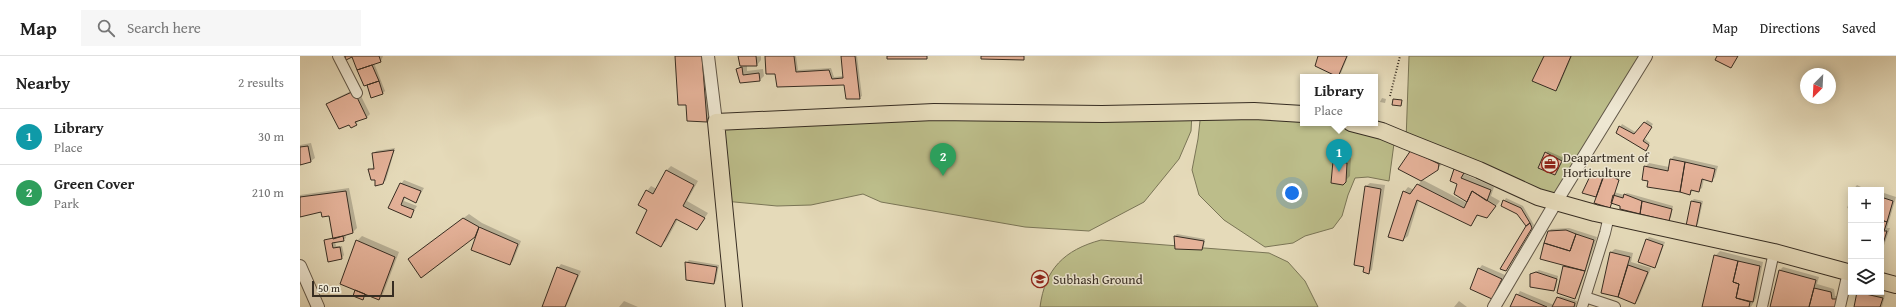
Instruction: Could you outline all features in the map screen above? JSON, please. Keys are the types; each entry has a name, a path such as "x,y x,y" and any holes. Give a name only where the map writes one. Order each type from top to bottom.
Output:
{"main road":[{"path":"734,307 716,122 934,112 1102,114 1254,111 1300,114"},
{"path":"1363,126 1382,131 1479,170 1538,197 1609,216 1774,252 1848,272"},
{"path":"1884,282 1896,285"}],"street":[{"path":"338,56 357,93"},
{"path":"708,56 716,122"},
{"path":"1494,307 1556,202 1646,56"},
{"path":"1582,307 1609,216"},
{"path":"1762,307 1774,252"},
{"path":"300,266 318,307"},
{"path":"1840,307 1848,280"},
{"path":"1585,296 1615,307"}],"path":[{"path":"1390,96 1400,56"}],"green space":[{"path":"1409,56 1645,56 1556,202 1406,141"},
{"path":"1192,112 1191,131 1179,159 1144,202 1089,231 1025,227 881,202 863,194 811,205 777,206 724,201 716,122"},
{"path":"1201,112 1300,114 1300,126 1361,126 1395,136 1389,181 1368,177 1355,178 1342,216 1333,228 1305,236 1293,243 1265,247 1224,220 1199,195 1192,170"},
{"path":"1101,240 1269,253 1288,262 1305,281 1318,307 1040,307 1046,282 1058,263 1077,249"}],"building":[{"path":"345,56 379,56 381,62 357,70 352,57 346,60"},
{"path":"675,56 702,56 707,122 687,121 686,105 678,105"},
{"path":"738,56 756,56 757,66 740,66"},
{"path":"765,56 794,56 796,72 829,70 832,79 843,78 841,56 855,56 860,99 846,99 844,85 777,87 775,74 766,74"},
{"path":"887,56 927,56 927,59 887,59"},
{"path":"981,56 1024,56 1024,60 981,59"},
{"path":"1318,56 1347,56 1339,74 1332,74 1315,66"},
{"path":"1544,56 1571,56 1556,91 1532,81"},
{"path":"1717,56 1738,56 1731,68 1715,60"},
{"path":"372,65 379,81 364,86 357,70"},
{"path":"742,67 743,75 759,73 760,81 740,83 736,69"},
{"path":"379,81 383,94 371,98 367,85"},
{"path":"354,91 367,118 355,122 357,125 351,128 349,125 339,129 326,104"},
{"path":"1393,99 1402,100 1401,106 1392,105"},
{"path":"1644,122 1652,127 1643,141 1649,145 1646,151 1616,133 1619,126 1634,134"},
{"path":"308,146 311,162 300,165 300,147"},
{"path":"394,150 383,184 375,186 375,180 371,180 368,169 374,169 372,153"},
{"path":"1411,150 1439,164 1438,170 1421,181 1398,169"},
{"name":"Deapartment of Horticulture","path":"1545,152 1562,161 1555,175 1538,168"},
{"path":"1670,159 1685,162 1680,192 1647,187 1648,181 1642,180 1644,166 1668,171"},
{"path":"1333,161 1347,163 1346,182 1343,185 1331,183"},
{"path":"1685,162 1715,169 1712,182 1702,179 1699,192 1691,190 1690,195 1680,192"},
{"path":"1454,169 1464,173 1461,178 1491,190 1487,201 1472,191 1467,202 1454,194 1457,184 1450,181"},
{"path":"666,170 694,185 683,206 705,218 697,230 676,219 661,247 636,233 647,210 638,205 646,190 653,194"},
{"path":"1592,172 1603,177 1596,197 1582,193"},
{"path":"1605,173 1619,180 1610,208 1594,203"},
{"path":"400,183 421,191 416,203 404,197 401,205 414,210 411,218 388,208"},
{"path":"1417,184 1464,208 1472,191 1496,206 1487,218 1477,215 1471,226 1417,200 1403,241 1388,237 1403,191 1410,194"},
{"path":"1365,186 1381,189 1369,274 1363,272 1364,267 1354,265"},
{"path":"346,191 353,233 333,239 329,216 322,217 321,212 300,217 300,197"},
{"path":"1624,194 1642,201 1640,214 1620,209 1620,206 1611,203 1613,195 1623,198"},
{"path":"1884,198 1893,201 1887,222 1884,221"},
{"path":"1503,200 1521,208 1530,223 1526,226 1517,214 1501,206"},
{"path":"1642,201 1672,209 1669,221 1640,214"},
{"path":"1691,201 1701,203 1696,228 1686,226"},
{"path":"463,218 479,227 475,237 421,278 408,259"},
{"path":"1884,221 1887,222 1884,231"},
{"path":"1530,223 1532,228 1506,271 1500,269 1526,226"},
{"path":"479,227 518,244 510,265 471,250"},
{"path":"1566,230 1576,234 1570,251 1544,243 1548,231"},
{"path":"1884,231 1887,231 1884,240"},
{"path":"1576,234 1594,240 1585,271 1540,259 1544,243 1570,251"},
{"path":"343,236 344,241 332,243 333,248 340,247 342,259 328,262 324,240"},
{"path":"1174,236 1204,241 1202,250 1175,249"},
{"path":"1646,239 1663,245 1655,268 1638,262"},
{"path":"356,240 395,257 379,300 340,284"},
{"path":"1610,252 1630,257 1618,297 1601,293"},
{"path":"1714,255 1738,261 1733,282 1739,284 1736,298 1750,302 1749,307 1702,307"},
{"path":"1738,261 1760,266 1753,302 1736,298 1739,284 1733,282"},
{"path":"685,262 717,267 714,284 686,280"},
{"path":"1628,265 1648,272 1635,304 1618,297"},
{"path":"1563,266 1585,271 1575,299 1557,293"},
{"path":"557,267 578,275 565,307 542,307"},
{"path":"1478,268 1502,279 1492,299 1470,289"},
{"path":"1779,270 1816,280 1809,307 1770,307"},
{"path":"1536,272 1557,279 1554,291 1530,287 1530,274"},
{"path":"1814,288 1831,292 1832,299 1838,299 1836,307 1809,307"},
{"path":"355,290 365,294 363,300 353,296"},
{"path":"1516,294 1547,307 1510,307"},
{"path":"1856,295 1870,295 1883,298 1880,307 1854,307"},
{"path":"1557,297 1575,303 1574,307 1552,307"}],"place":[{"name":"Deapartment of Horticulture","path":"1550,164"},
{"name":"Library","path":"1339,172"},
{"name":"Green Cover","path":"943,176"},
{"name":"Subhash Ground","path":"1040,279"}]}
